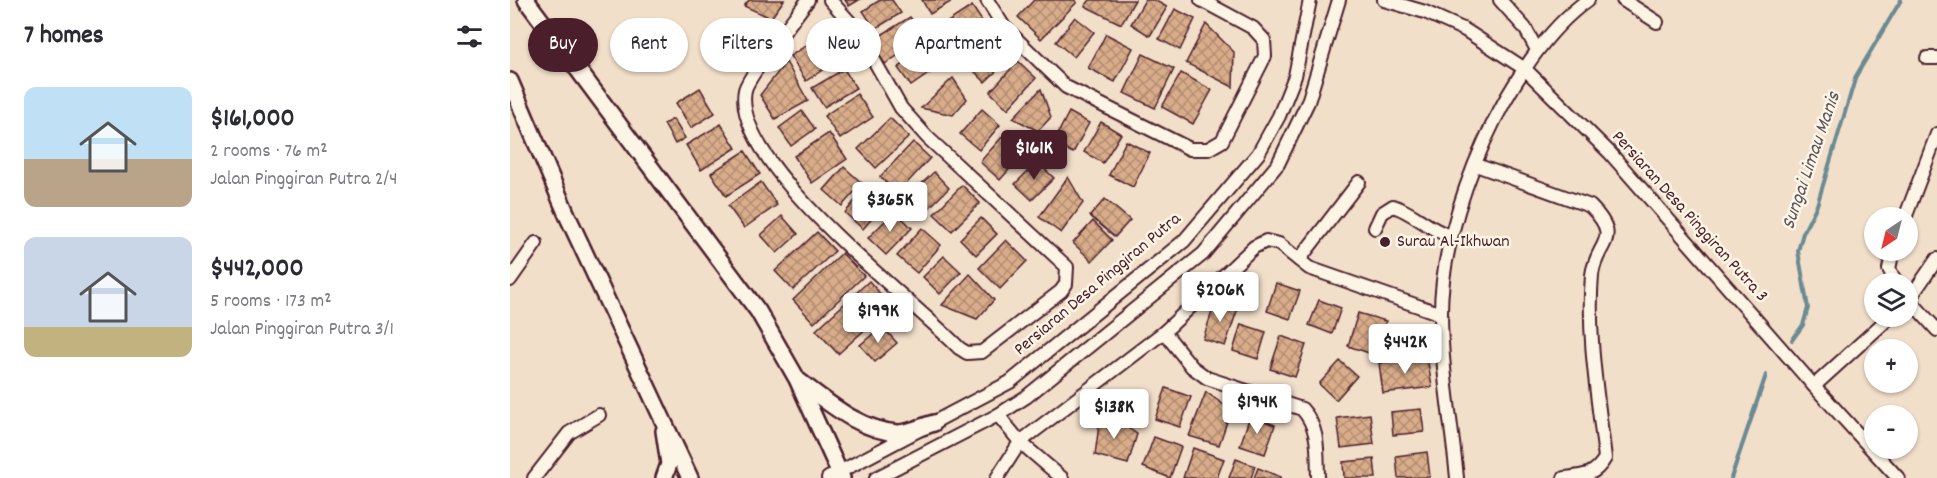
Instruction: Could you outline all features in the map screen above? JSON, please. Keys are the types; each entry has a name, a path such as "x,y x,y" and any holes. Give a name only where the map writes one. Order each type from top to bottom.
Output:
{"main road":[{"path":"526,0 758,310 797,379 836,476"},
{"path":"510,81 567,215 662,413 690,478"},
{"path":"797,379 843,413 867,426 899,433 934,423"},
{"path":"662,413 669,464 664,478"}],"street":[{"path":"808,0 746,87 743,106 750,126 773,166 803,203 959,348 967,353 982,352 1061,291 1066,284 1067,267 927,137 901,108 856,30 830,0"},
{"path":"987,0 1004,27 1066,87 1190,149 1208,149 1222,141 1265,56 1264,40 1253,28 1201,0"},
{"name":"Persiaran Desa Pinggiran Putra","path":"836,476 1010,382 1184,241 1258,154 1279,116 1296,76 1310,0"},
{"path":"876,478 998,415 1026,397 1203,254 1278,164 1308,102 1339,0"},
{"name":"Persiaran Desa Pinggiran Putra 3","path":"1384,0 1425,12 1465,30 1525,69 1610,153 1814,386 1898,478"},
{"name":"Persiaran Desa Pinggiran Putra 3","path":"1409,0 1425,12"},
{"path":"1500,0 1525,28 1537,50"},
{"path":"1457,478 1441,314 1450,236 1488,131 1537,50 1576,8 1588,0"},
{"path":"1623,0 1657,22"},
{"path":"1909,207 1937,134"},
{"path":"1476,165 1590,206 1604,220 1607,238 1592,273 1593,365 1605,458 1598,470 1587,476 1564,478"},
{"path":"1299,260 1359,182"},
{"path":"1374,228 1382,213 1393,206 1409,212 1432,230 1450,236"},
{"path":"997,478 1020,442 1164,332 1254,247 1266,241 1279,244 1309,268 1441,314"},
{"path":"510,280 536,243"},
{"path":"1918,286 1937,259"},
{"path":"1918,310 1936,328"},
{"path":"1814,386 1879,327"},
{"path":"1164,332 1192,367 1207,378 1302,409 1311,419 1316,432 1318,478"},
{"path":"534,478 569,433 599,415"},
{"path":"998,415 1020,442 1062,478"}],"building":[{"path":"749,0 784,0 771,18 744,6"},
{"path":"845,0 859,0 849,6"},
{"path":"880,0 892,0 901,13 881,25 881,18 868,18 863,11"},
{"path":"922,0 954,0 930,14"},
{"path":"1034,0 1074,0 1077,2 1041,39 1023,22 1023,18 1018,17"},
{"path":"1090,0 1135,0 1121,24 1085,6"},
{"path":"1145,0 1154,0 1167,7 1150,36 1131,24"},
{"path":"972,6 980,18 954,18"},
{"path":"1175,9 1195,19 1180,50 1159,39"},
{"path":"1075,17 1094,32 1074,57 1056,42"},
{"path":"1206,24 1234,52 1233,87 1186,63"},
{"path":"893,28 893,59 885,64 881,58 881,35"},
{"path":"1106,34 1133,48 1115,82 1088,68"},
{"path":"806,46 806,72 819,72 806,81 794,62 794,53"},
{"path":"1143,54 1174,69 1155,108 1124,93"},
{"path":"1023,66 1036,78 1008,109 990,92 1008,72 1023,72"},
{"path":"778,72 792,72 808,101 775,119 760,95"},
{"path":"839,72 846,72 856,88 824,107 812,88"},
{"path":"901,72 931,72 911,86"},
{"path":"975,72 995,72 985,82"},
{"path":"1181,73 1212,90 1193,124 1162,107"},
{"path":"953,78 967,99 953,115 921,108"},
{"path":"700,88 715,113 691,128 676,103"},
{"path":"1041,89 1051,117 1038,131 1013,118"},
{"path":"857,94 873,117 840,139 824,116"},
{"path":"982,109 1000,125 979,150 960,134"},
{"path":"802,111 815,129 791,146 779,128"},
{"path":"1069,112 1089,123 1073,153 1053,143"},
{"path":"890,118 909,137 876,168 858,149"},
{"path":"673,119 685,138 675,144 664,124"},
{"path":"1101,122 1121,134 1103,163 1084,152"},
{"path":"721,124 736,148 701,170 686,145"},
{"path":"1009,129 1029,147 1000,180 980,162"},
{"path":"829,133 847,159 812,183 794,156"},
{"path":"1126,141 1150,153 1133,187 1109,175"},
{"path":"913,142 930,158 898,193 880,177"},
{"path":"745,151 760,174 726,196 711,173"},
{"path":"1037,162 1054,178 1032,200 1015,184"},
{"path":"844,167 862,183 842,206 824,190"},
{"path":"934,172 949,188 929,208 913,192"},
{"path":"1068,177 1083,203 1061,233 1039,217"},
{"path":"761,182 777,205 744,228 728,206"},
{"path":"962,185 980,203 952,231 934,214"},
{"path":"867,186 886,202 863,229 845,213"},
{"path":"1105,199 1130,220 1115,237 1090,216"},
{"path":"895,211 912,228 886,255 868,238"},
{"path":"782,216 798,234 777,253 761,235"},
{"path":"981,218 997,234 976,255 960,239"},
{"path":"1093,221 1112,240 1092,261 1073,243"},
{"path":"922,228 941,245 917,273 897,256"},
{"path":"817,232 835,251 793,290 775,271"},
{"path":"1006,240 1027,261 1000,289 979,268"},
{"path":"842,253 864,276 814,323 793,300"},
{"path":"944,256 961,272 940,294 923,277"},
{"path":"970,274 994,300 977,319 942,305"},
{"path":"869,281 891,306 838,354 816,330"},
{"path":"1276,283 1300,291 1290,319 1267,311"},
{"path":"1216,300 1238,308 1225,346 1203,339"},
{"path":"1319,300 1341,308 1332,334 1309,325"},
{"path":"1358,313 1386,321 1375,355 1348,346"},
{"path":"1241,324 1266,332 1258,359 1233,351"},
{"path":"882,326 897,343 875,362 860,345"},
{"path":"1281,336 1306,345 1295,377 1270,369"},
{"path":"1427,356 1432,387 1383,393 1379,363"},
{"path":"1340,361 1357,376 1336,400 1319,384"},
{"path":"1166,388 1191,397 1180,427 1155,419"},
{"path":"1206,392 1231,410 1219,445 1189,436"},
{"path":"1421,409 1424,432 1393,435 1391,412"},
{"path":"1101,410 1137,434 1128,464 1095,455"},
{"path":"1370,414 1374,444 1341,448 1337,418"},
{"path":"1250,416 1275,425 1265,454 1240,446"},
{"path":"1154,437 1181,447 1170,478 1143,467"},
{"path":"1193,448 1224,459 1217,478 1183,478"},
{"path":"1427,452 1430,477 1398,478 1396,456"},
{"path":"1236,459 1255,466 1251,478 1229,478"},
{"path":"1374,459 1376,478 1344,478 1343,462"},
{"path":"1258,468 1281,477 1281,478 1254,478"}],"waterway":[{"name":"Sungai Limau Manis","path":"1792,340 1803,325 1808,308 1798,251 1803,233 1817,205 1856,76 1901,0"},
{"name":"Sungai Limau Manis","path":"1731,478 1766,375"}],"place":[{"name":"Surau Al-Ikhwan","path":"1385,242"}]}
